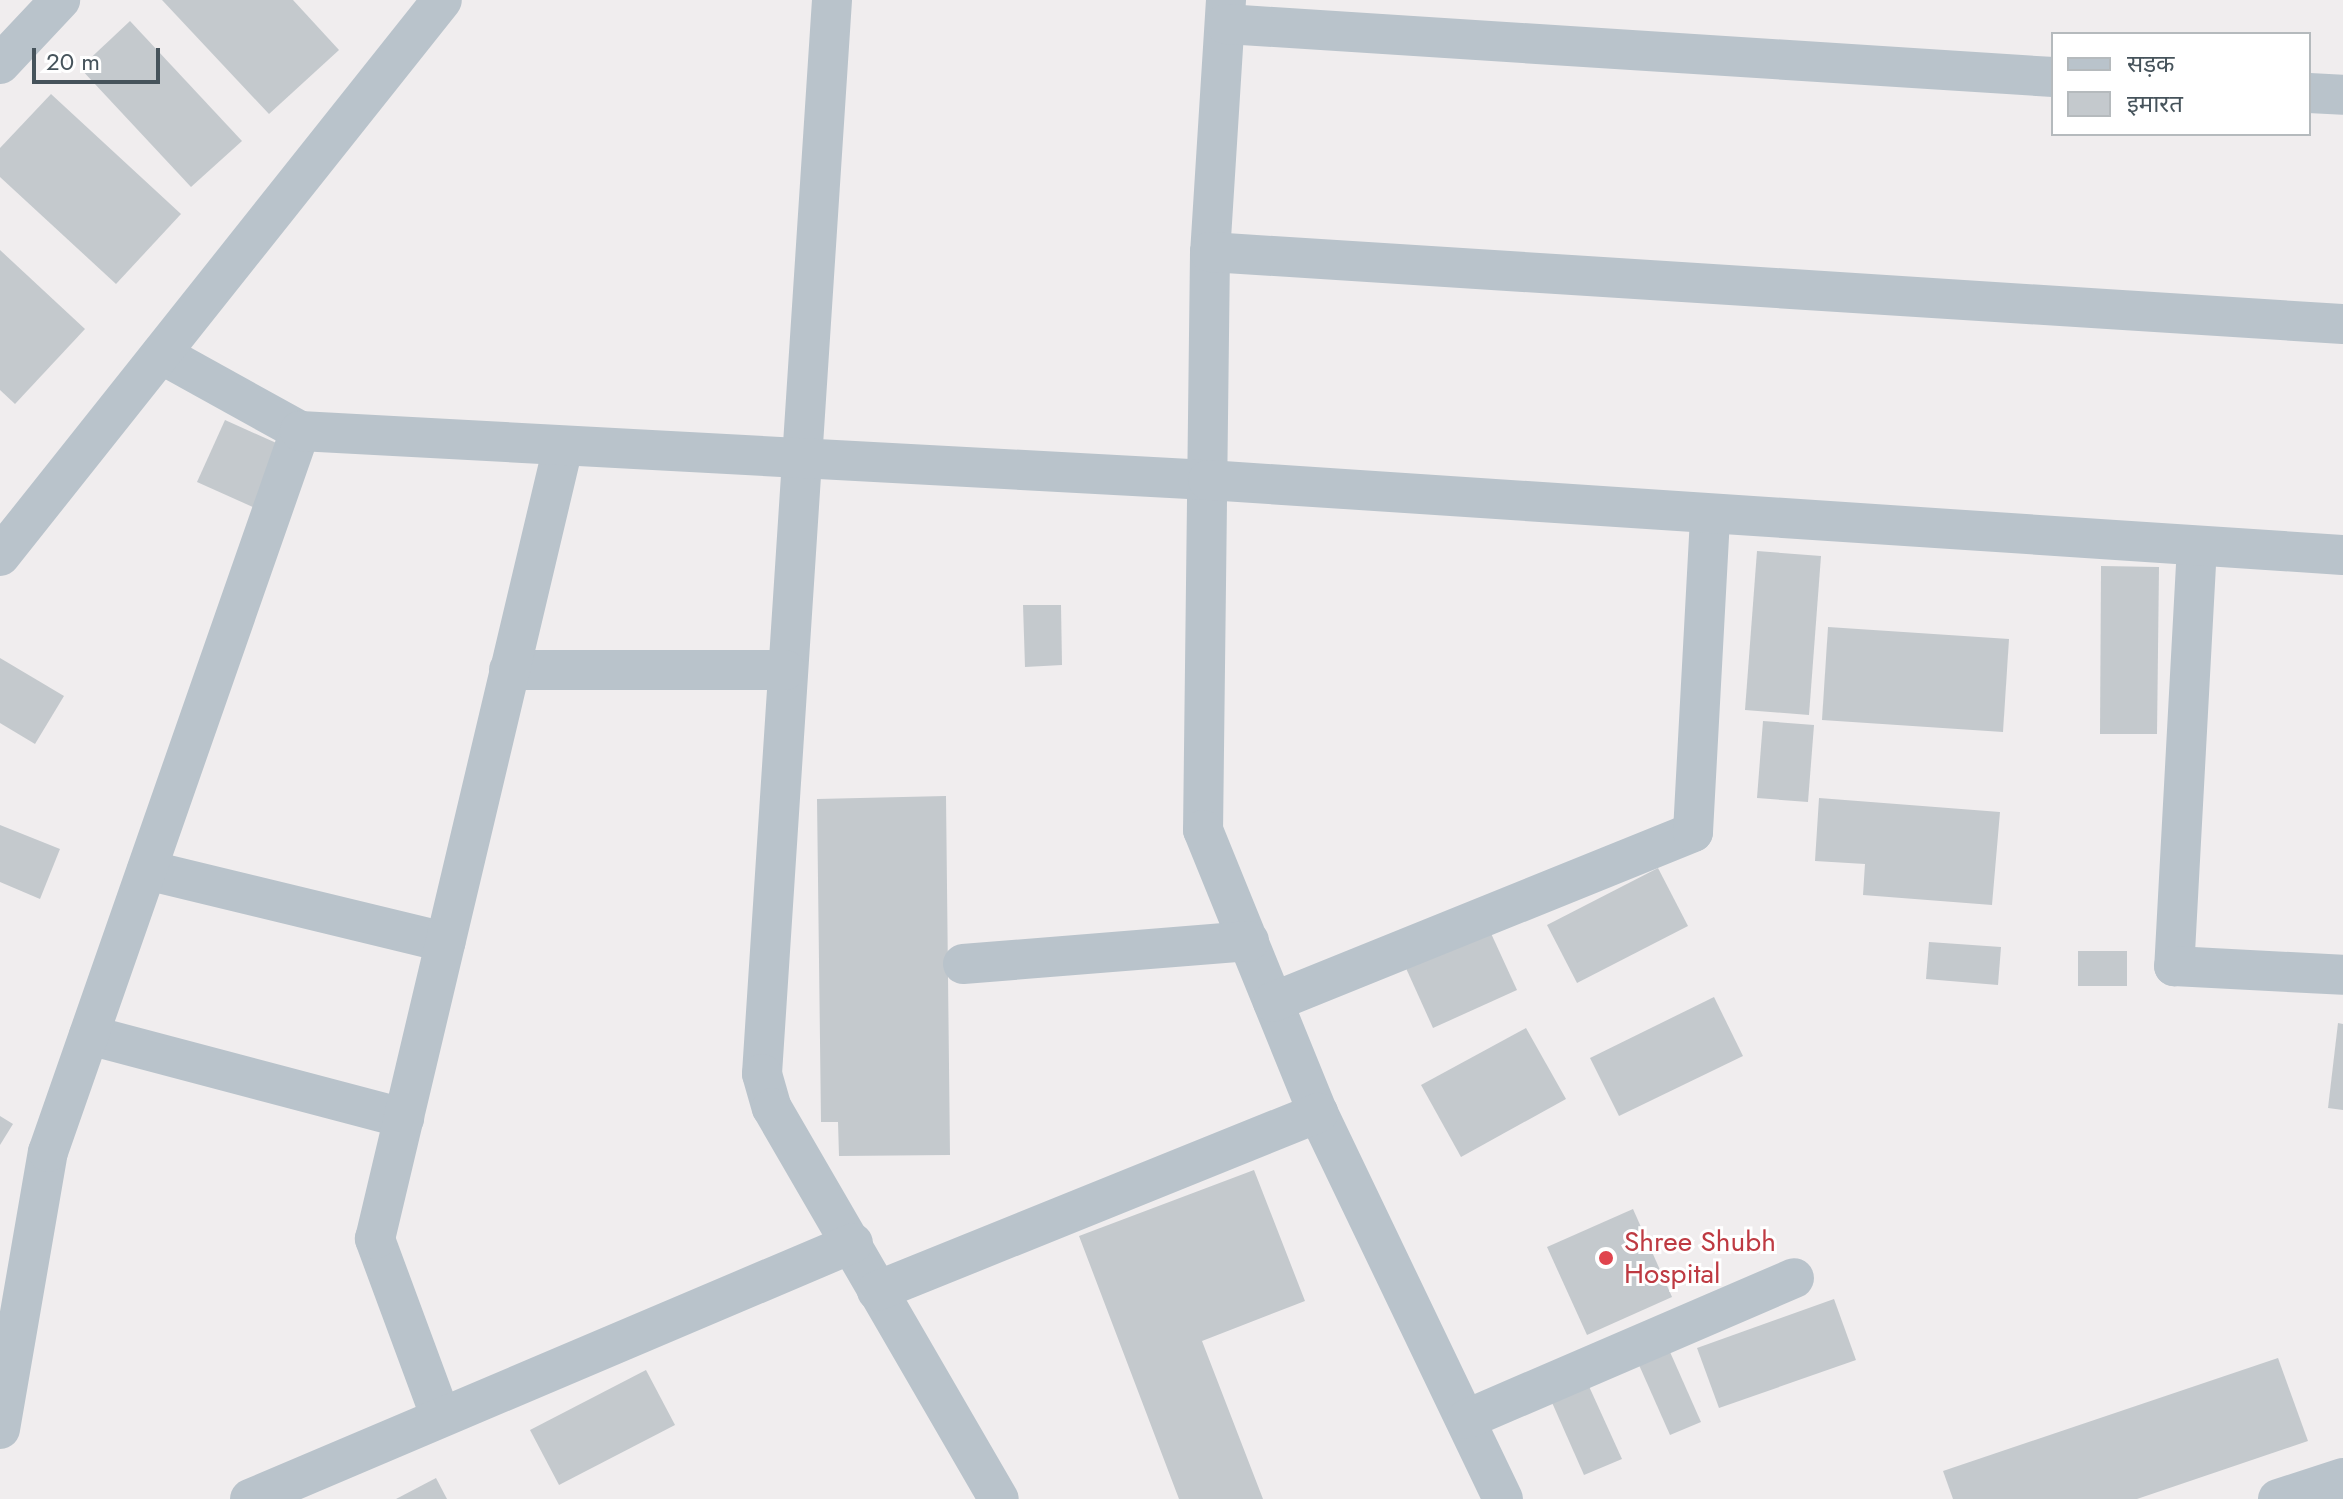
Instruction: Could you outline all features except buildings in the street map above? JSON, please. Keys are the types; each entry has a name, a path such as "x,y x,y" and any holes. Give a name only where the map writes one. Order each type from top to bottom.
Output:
{"street":[{"path":"0,64 60,0"},
{"path":"0,556 442,0"},
{"path":"832,0 785,670 762,1074 772,1108 999,1499"},
{"path":"1503,1499 1318,1113 1203,830 1210,252 1226,12 2051,77"},
{"path":"2311,93 2343,95"},
{"path":"1210,252 2343,324"},
{"path":"161,354 300,431 800,461 1208,480 2343,555"},
{"path":"0,1429 48,1152 300,431"},
{"path":"440,1415 375,1239 563,447"},
{"path":"1273,1002 1693,832 1710,515"},
{"path":"2197,546 2174,966 2343,975"},
{"path":"509,670 785,670"},
{"path":"147,870 445,942"},
{"path":"963,964 1249,941"},
{"path":"89,1035 404,1118"},
{"path":"877,1291 1318,1113"},
{"path":"250,1499 440,1415 853,1243"},
{"path":"1467,1419 1794,1278"},
{"path":"2278,1499 2343,1478"}],"place":[{"name":"Shree Shubh Hospital","path":"1606,1258"}]}
